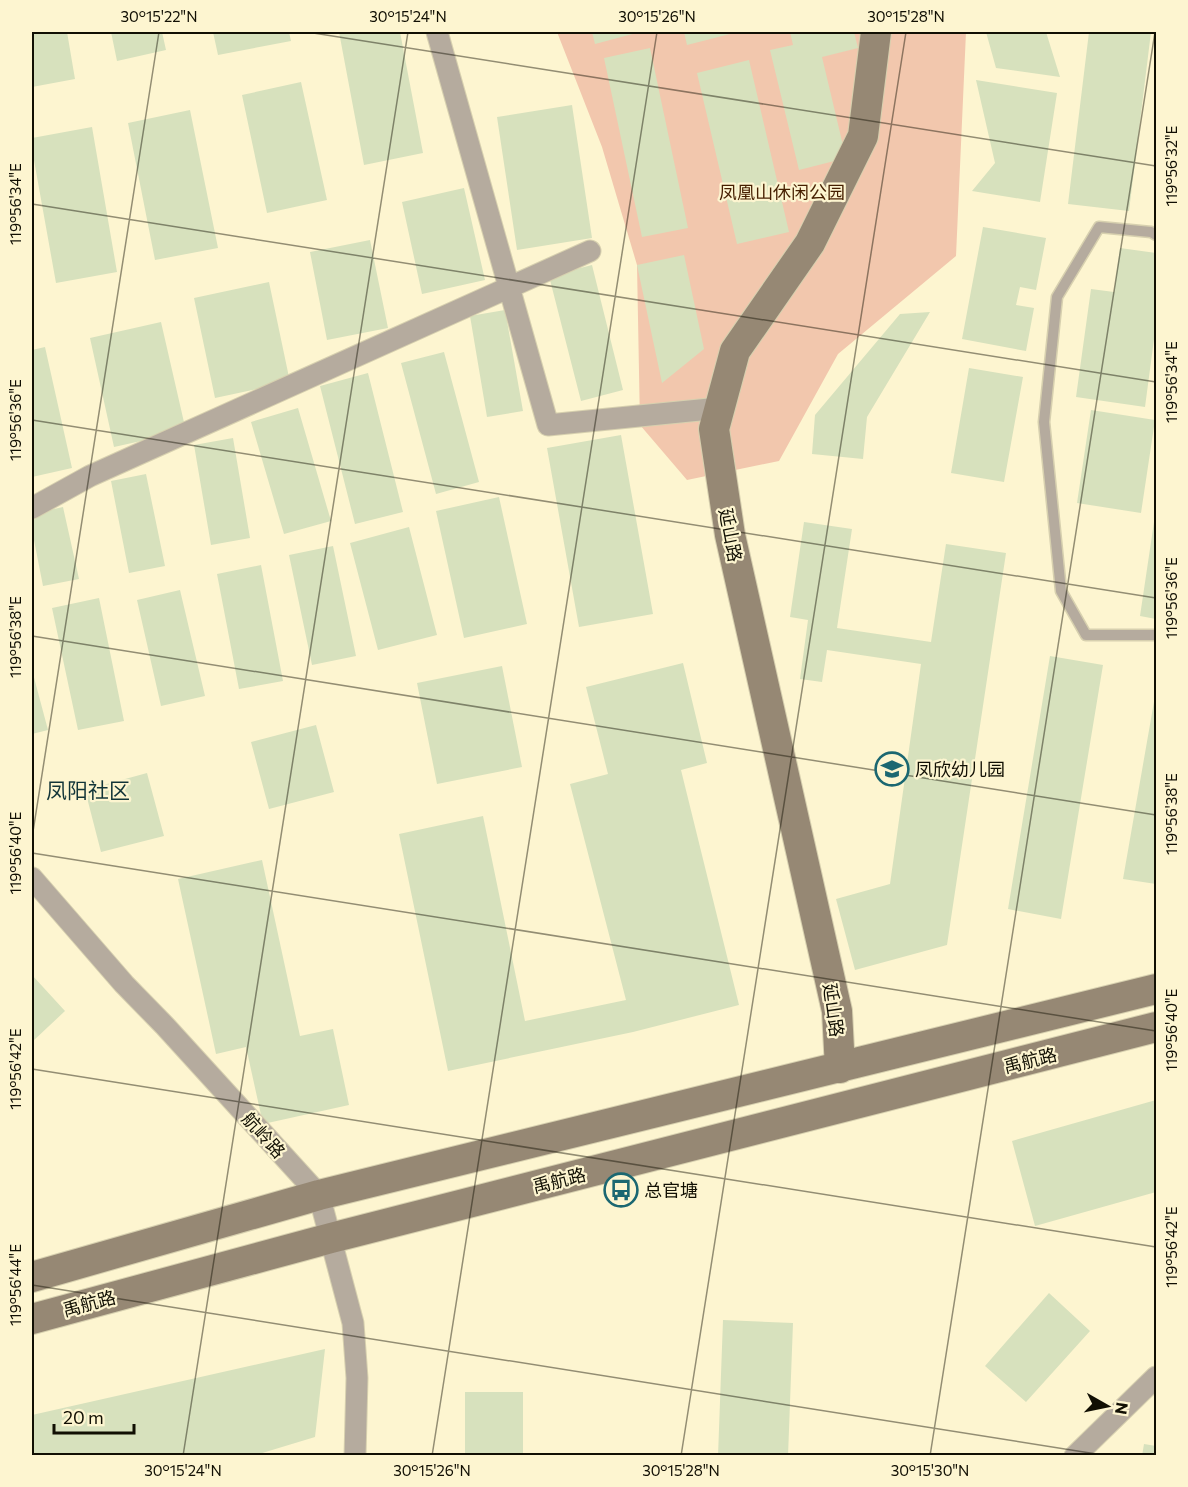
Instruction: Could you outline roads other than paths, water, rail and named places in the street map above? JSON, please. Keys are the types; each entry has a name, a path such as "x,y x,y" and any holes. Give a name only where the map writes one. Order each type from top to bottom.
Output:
{"main road":[{"name":"延山路","path":"840,1068 837,1011 730,536 714,429 735,351 810,243 863,136 876,32"},
{"path":"32,1277 319,1195 1156,989"},
{"name":"禹航路","path":"32,1318 331,1238 1156,1027"}],"street":[{"path":"437,32 548,425 720,408"},
{"path":"32,508 90,476 590,251"},
{"name":"航岭路","path":"32,878 124,984 319,1195 353,1323 357,1378 355,1455"},
{"path":"1075,1455 1156,1377"}],"lane":[{"path":"1156,235 1151,232 1099,226 1057,297 1044,422 1061,591 1086,635 1156,635"}],"place":[{"name":"凤欣幼儿园","path":"892,769"},
{"name":"总官塘","path":"621,1190"}],"district":[{"name":"凤阳社区","path":"88,789"}],"park label":[{"name":"凤凰山休闲公园","path":"782,192"}]}
